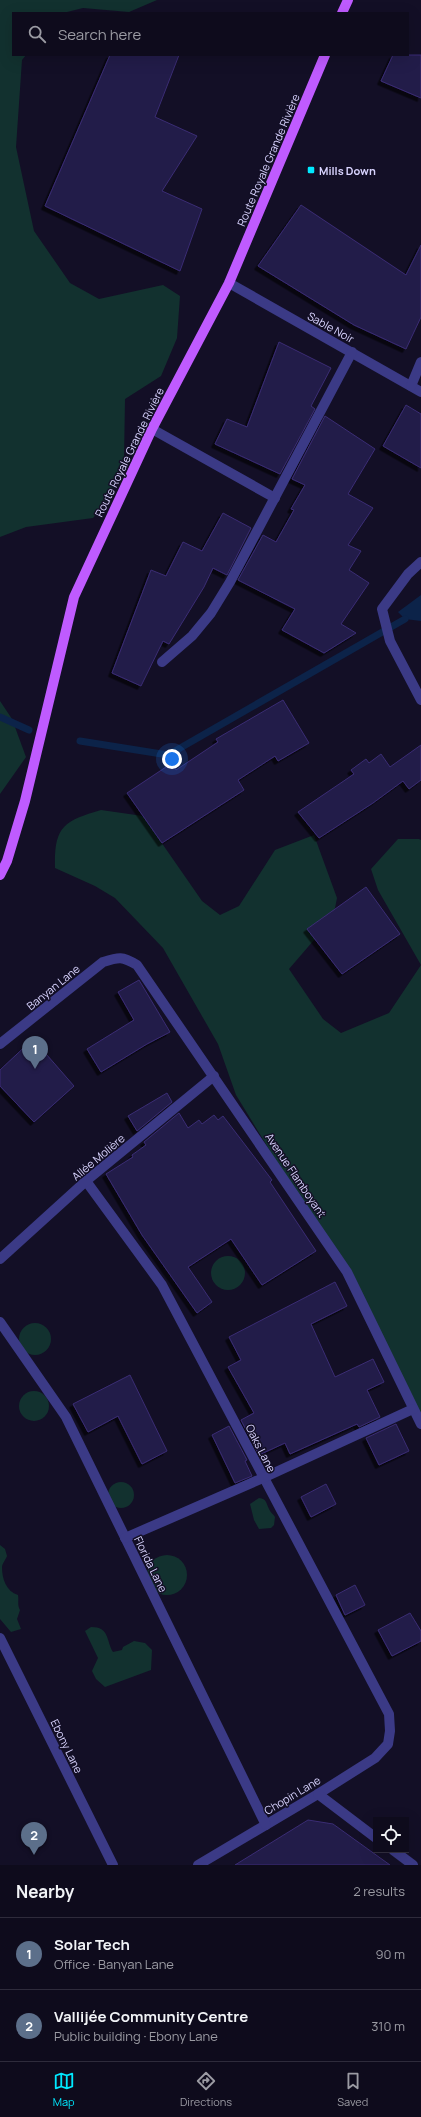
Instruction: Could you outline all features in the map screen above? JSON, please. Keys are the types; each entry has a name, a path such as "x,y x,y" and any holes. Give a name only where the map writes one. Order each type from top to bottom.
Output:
{"main road":[{"path":"342,12 348,0"},
{"name":"Route Royale Grande Rivière","path":"0,875 7,861 25,801 74,597 152,429 229,283 325,56"}],"street":[{"name":"Sable Noir","path":"229,283 421,392"},
{"path":"162,662 192,636 211,613 275,498 352,352"},
{"path":"411,386 421,362"},
{"path":"152,429 275,498"},
{"path":"421,562 408,574 382,609 390,641 421,700"},
{"name":"Banyan Lane","path":"0,1044 103,962 117,957 125,957"},
{"name":"Avenue Flamboyant","path":"125,957 137,965 347,1272 421,1424"},
{"name":"Allée Molière","path":"0,1259 86,1182 214,1076"},
{"name":"Oaks Lane","path":"86,1182 162,1284 263,1478 389,1714 389,1737"},
{"name":"Florida Lane","path":"0,1322 66,1417 266,1825"},
{"path":"124,1538 263,1478 413,1409"},
{"name":"Ebony Lane","path":"0,1638 113,1865"},
{"name":"Chopin Lane","path":"198,1865 318,1794 375,1758 388,1744 389,1737"},
{"path":"318,1794 373,1836"},
{"path":"397,1853 413,1865"}],"green space":[{"path":"0,0 157,0 129,12 83,8 67,12 12,12 12,56 25,56 22,60 16,147 34,231 70,283 99,299 163,285 180,296 177,338 161,376 125,399 124,460 109,500 93,518 26,527 0,537"},
{"path":"0,701 12,719 26,757 0,794"},
{"path":"101,810 143,816 202,901 220,915 239,906 275,850 314,835 337,898 333,918 289,969 323,1019 341,1033 389,1013 421,965 421,1418 378,1328 236,1095 218,1044 163,948 115,898 95,886 55,868 56,843 63,828 69,822"},
{"path":"398,839 421,840 421,965 378,890 371,869"},
{"path":"231,1256 238,1258 243,1263 245,1273 243,1283 238,1288 225,1290 218,1288 213,1283 211,1270 213,1263 218,1258"},
{"path":"32,1323 38,1323 48,1330 51,1339 50,1345 44,1352 38,1355 32,1355 22,1348 19,1342 19,1336 26,1326"},
{"path":"34,1391 40,1392 48,1400 48,1412 40,1420 34,1421 28,1420 20,1412 19,1406 20,1400 28,1392"},
{"path":"121,1482 130,1486 134,1495 130,1504 121,1508 112,1504 108,1495 112,1486"},
{"path":"259,1498 265,1500 275,1517 274,1525 271,1528 259,1529 254,1520 250,1504"},
{"path":"0,1545 5,1549 7,1556 2,1567 4,1580 10,1591 18,1595 18,1605 20,1610 17,1619 21,1629 11,1632 0,1619"},
{"path":"171,1555 178,1558 184,1564 187,1575 186,1583 178,1592 171,1595 163,1595 156,1592 148,1583 147,1571 150,1564 159,1556"},
{"path":"91,1627 101,1629 104,1632 113,1652 122,1650 123,1647 134,1641 145,1643 152,1650 151,1670 105,1687 96,1679 92,1671 98,1658 85,1631"}],"water":[{"path":"421,595 421,621 405,619 398,612"}],"building":[{"path":"421,55 421,98 381,81 393,56"},
{"path":"110,56 179,56 155,117 197,136 162,191 202,209 180,271 45,206"},
{"path":"301,205 406,275 421,245 421,317 406,349 354,325 258,266"},
{"path":"279,342 331,368 311,406 315,409 280,474 215,444 227,419 247,427"},
{"path":"406,405 421,414 421,468 383,446"},
{"path":"325,416 375,449 348,494 373,508 348,545 361,551 349,570 369,583 341,624 356,633 324,653 282,630 295,609 238,580 263,535 276,542 294,510 291,509 305,485 292,479"},
{"path":"223,513 251,528 227,575 213,568 204,587 169,644 163,641 141,686 112,673 151,570 166,576 183,542 202,551"},
{"path":"283,700 309,743 278,761 275,756 238,780 244,790 162,843 127,793 172,763 176,770 218,742 216,739"},
{"path":"421,745 421,780 409,789 403,781 373,803 319,838 298,812 354,774 351,770 366,759 369,763 381,754 390,767"},
{"path":"366,887 400,934 342,974 307,929"},
{"path":"139,980 170,1032 101,1072 87,1049 134,1020 118,992"},
{"path":"33,1039 74,1086 34,1122 0,1086 0,1070"},
{"path":"167,1093 172,1102 137,1131 128,1116"},
{"path":"179,1113 188,1128 199,1120 202,1124 214,1115 218,1120 223,1116 272,1180 270,1182 316,1251 262,1285 231,1239 188,1267 212,1302 197,1313 142,1235 106,1174 133,1157 132,1155 146,1145 144,1142"},
{"path":"335,1282 347,1306 311,1324 335,1377 373,1359 384,1382 367,1390 380,1417 359,1427 357,1424 290,1454 285,1443 259,1455 241,1420 254,1413 228,1367 241,1360 229,1337"},
{"path":"130,1375 167,1451 142,1464 118,1416 88,1432 73,1404"},
{"path":"396,1424 409,1451 379,1465 366,1438"},
{"path":"229,1426 247,1460 245,1461 252,1476 235,1483 212,1435"},
{"path":"326,1484 336,1504 311,1517 301,1497"},
{"path":"355,1585 365,1605 345,1615 336,1595"},
{"path":"410,1613 421,1631 421,1641 392,1656 378,1630"},
{"path":"308,1820 333,1824 390,1865 235,1865"}],"waterway":[{"path":"80,741 168,755 405,619"},
{"path":"0,717 29,730"}],"place":[{"name":"Mills Down","path":"311,170"},
{"name":"Solar Tech","path":"35,1069"},
{"name":"Vallijée Community Centre","path":"34,1855"}]}
